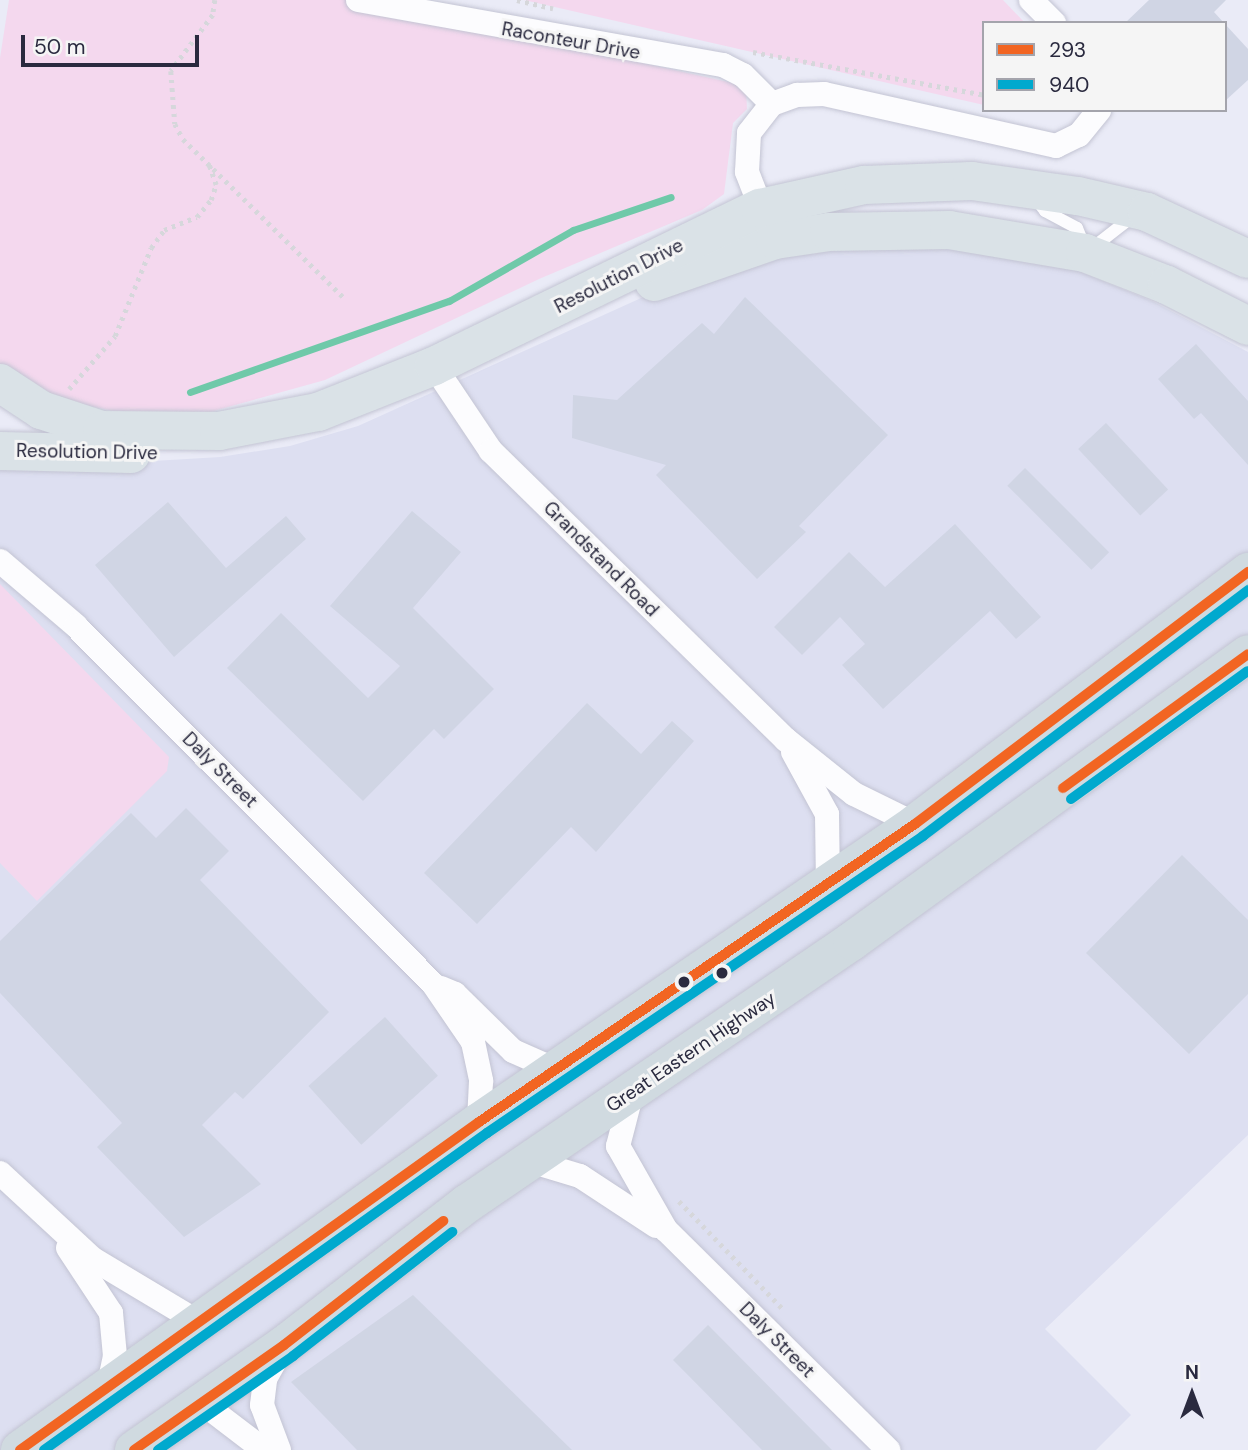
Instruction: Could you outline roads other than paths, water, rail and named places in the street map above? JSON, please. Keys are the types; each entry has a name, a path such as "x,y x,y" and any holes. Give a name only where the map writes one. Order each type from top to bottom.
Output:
{"highway":[{"path":"20,1450 479,1122 915,824 1248,572"},
{"name":"Great Eastern Highway","path":"134,1450 284,1345 404,1249 632,1092 1248,654"}],"main road":[{"name":"Resolution Drive","path":"0,451 149,455 229,449 351,421 438,375 650,284 768,224 822,192 905,181 1028,187 1147,212 1248,259"},
{"name":"Resolution Drive","path":"768,224 841,232 948,230 1085,253 1167,285 1248,326"},
{"name":"Resolution Drive","path":"0,383 41,410 102,430 178,434 318,412 438,375"}],"street":[{"name":"Raconteur Drive","path":"358,0 723,65 743,75 772,104"},
{"path":"1031,0 1052,21"},
{"path":"768,224 747,153 749,133 772,104 797,94 824,94 1056,146 1079,135 1098,112"},
{"name":"Grandstand Road","path":"438,375 491,451 785,739 854,794 915,824"},
{"name":"Daly Street","path":"3,563 76,626 434,985 476,1051 479,1122"},
{"name":"Grandstand Road","path":"785,739 827,814 828,885"},
{"name":"Daly Street","path":"434,985 455,994 513,1051 556,1070"},
{"name":"Daly Street","path":"632,1092 618,1146 625,1165 666,1230"},
{"name":"Daly Street","path":"530,1161 580,1176 666,1230 888,1450"},
{"path":"0,1172 57,1231 128,1283 200,1323"},
{"path":"57,1231 111,1313 115,1356 108,1388"},
{"path":"279,1450 262,1405 265,1379 284,1345"},
{"path":"201,1402 264,1450"}],"lane":[{"path":"1028,187 1045,211 1077,228 1085,253 1129,218 1147,212"}],"waterway":[{"path":"190,392 449,301 573,230 671,197"}]}
